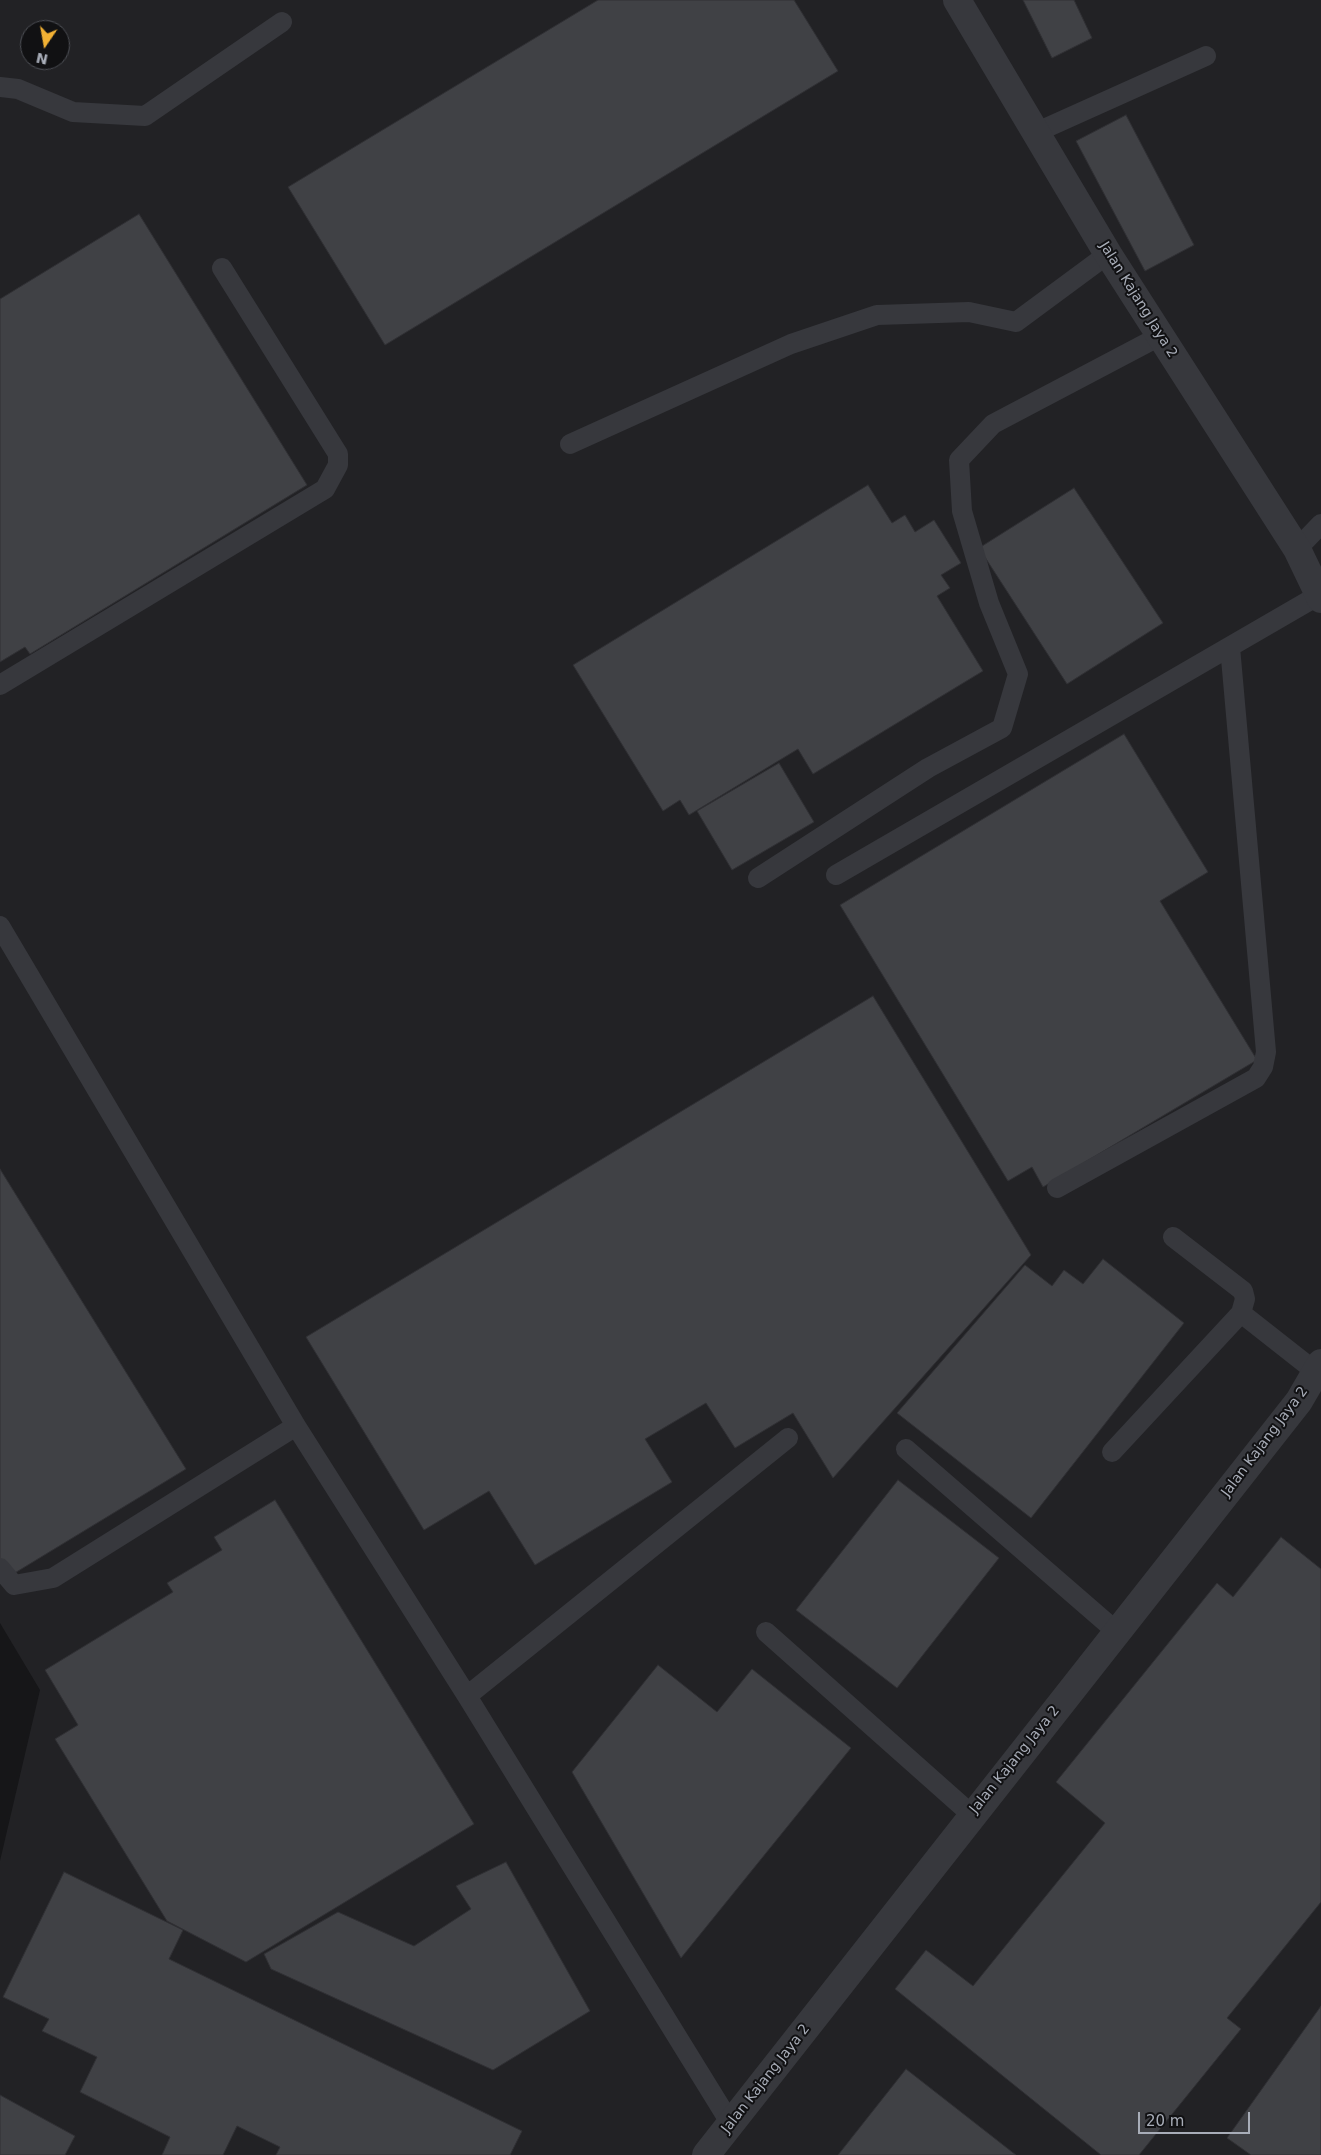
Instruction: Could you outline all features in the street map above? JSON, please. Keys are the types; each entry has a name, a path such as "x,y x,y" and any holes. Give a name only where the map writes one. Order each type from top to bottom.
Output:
{"street":[{"name":"Jalan Kajang Jaya 2","path":"957,0 1108,254 1297,549 1320,597"},
{"name":"Jalan Kajang Jaya 2","path":"706,2155 1299,1401 1318,1368"}],"lane":[{"path":"0,87 18,89 73,112 146,116 282,22"},
{"path":"1037,132 1206,56"},
{"path":"570,444 791,344 876,315 969,312 1016,322 1108,254"},
{"path":"0,685 325,489 338,464 338,454 222,268"},
{"path":"758,878 928,768 1002,728 1018,674 989,603 962,511 959,460 993,424 1160,336"},
{"path":"1297,549 1321,524"},
{"path":"836,875 1230,646 1320,597"},
{"path":"1057,1188 1256,1078 1263,1067 1266,1052 1230,646"},
{"path":"0,926 296,1426 467,1696 731,2124"},
{"path":"1112,1452 1240,1313 1245,1299 1243,1291 1173,1237"},
{"path":"1240,1313 1318,1368"},
{"path":"0,1568 14,1585 53,1578 296,1426"},
{"path":"467,1696 788,1438"},
{"path":"906,1449 1117,1632"},
{"path":"766,1632 972,1815"}],"shaded area":[{"path":"0,0 1321,0 1321,2155 0,2155 0,1861 40,1690 0,1623"}],"building":[{"path":"598,0 794,0 838,71 385,345 288,187"},
{"path":"1023,0 1074,0 1092,38 1052,58"},
{"path":"1126,115 1194,245 1145,271 1076,141"},
{"path":"139,214 307,485 30,654 25,647 0,662 0,299"},
{"path":"868,485 892,523 905,515 915,532 934,520 961,563 941,575 950,588 937,596 983,671 813,774 798,749 689,815 680,800 663,811 573,665"},
{"path":"1074,488 1163,623 1067,684 979,548"},
{"path":"1124,734 1208,872 1160,901 1257,1060 1043,1187 1032,1167 1008,1181 840,905"},
{"path":"779,763 814,822 732,870 697,811"},
{"path":"873,996 1031,1255 833,1478 793,1413 735,1448 706,1403 645,1439 672,1482 535,1565 489,1491 424,1530 306,1337"},
{"path":"0,1169 186,1469 0,1582"},
{"path":"1103,1259 1184,1323 1031,1518 897,1413 1025,1265 1052,1286 1064,1270 1083,1284"},
{"path":"898,1480 999,1558 897,1688 796,1610"},
{"path":"275,1500 474,1824 246,1962 167,1921 55,1739 78,1725 45,1670 173,1592 167,1583 222,1550 214,1537"},
{"path":"1281,1537 1321,1569 1321,1902 1227,2018 1241,2029 1139,2155 1101,2155 895,1989 926,1950 973,1986 1105,1823 1056,1782 1217,1583 1233,1597"},
{"path":"658,1665 717,1712 752,1669 851,1748 681,1958 572,1772"},
{"path":"506,1862 590,2011 493,2070 271,1969 264,1954 338,1912 414,1946 471,1909 456,1886"},
{"path":"64,1872 183,1930 169,1959 522,2131 510,2155 276,2155 280,2147 237,2126 223,2155 162,2155 170,2137 80,2092 97,2057 42,2031 49,2019 3,1997"},
{"path":"1321,2006 1321,2155 1251,2155 1227,2138"},
{"path":"906,2069 1016,2155 838,2155"},
{"path":"0,2095 75,2136 65,2155 0,2155"}]}
